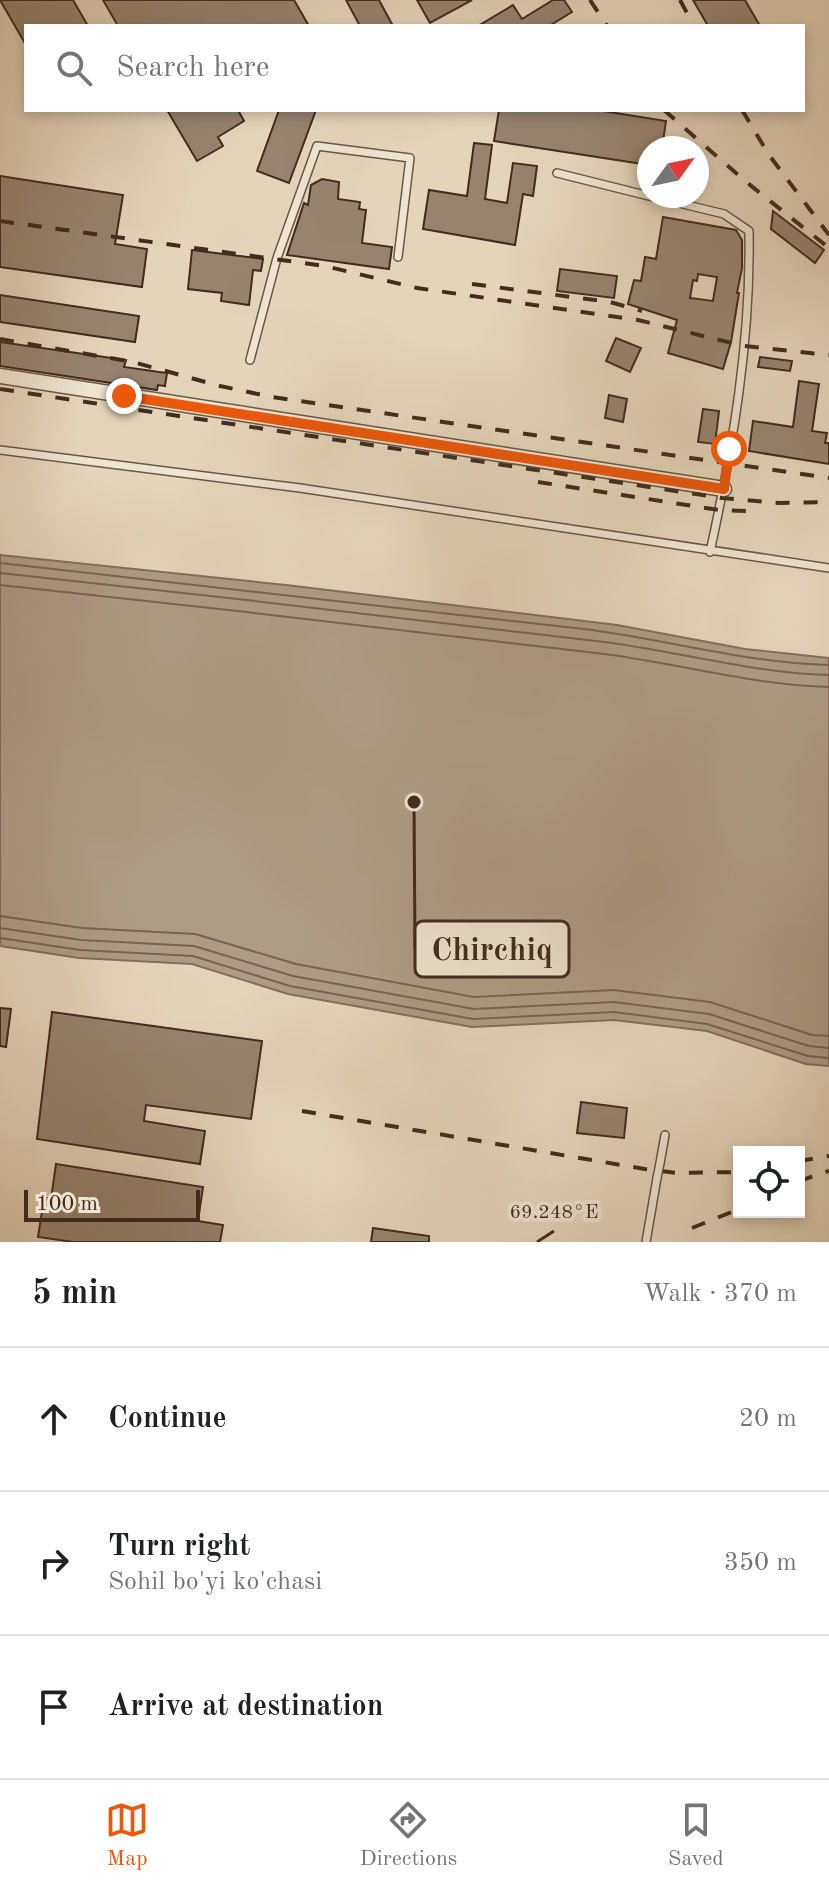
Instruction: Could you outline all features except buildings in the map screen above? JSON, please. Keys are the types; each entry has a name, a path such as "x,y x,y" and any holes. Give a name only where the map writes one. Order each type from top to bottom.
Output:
{"street":[{"path":"0,376 724,489"}],"lane":[{"path":"250,360 277,258 317,146 410,158 398,257"},
{"path":"557,173 637,193"},
{"path":"699,208 724,214 749,231 750,287 741,375 724,489 710,552"},
{"path":"0,450 300,488 829,568"},
{"path":"646,1242 665,1135"}],"water":[{"path":"0,555 286,585 617,625 745,649 829,658 829,1066 806,1064 707,1031 614,1020 472,1027 288,994 192,964 79,958 0,946"}],"railway":[{"path":"590,0 606,24"},
{"path":"680,0 693,24"},
{"path":"666,112 745,181 829,248"},
{"path":"743,112 769,155 829,235"},
{"path":"0,221 325,266 417,288 638,320 744,346 829,355"},
{"path":"472,284 610,302 642,311"},
{"path":"0,339 133,362 272,397 829,478"},
{"path":"0,389 722,498 779,503 829,502"},
{"path":"538,482 719,510 748,511"},
{"path":"302,1111 645,1169 676,1173 733,1172"},
{"path":"805,1160 829,1156"},
{"path":"805,1179 829,1171"},
{"path":"692,1228 733,1211"}],"place":[{"name":"Chirchiq","path":"414,802"}],"route":[{"path":"124,396 724,489 729,449"}]}
